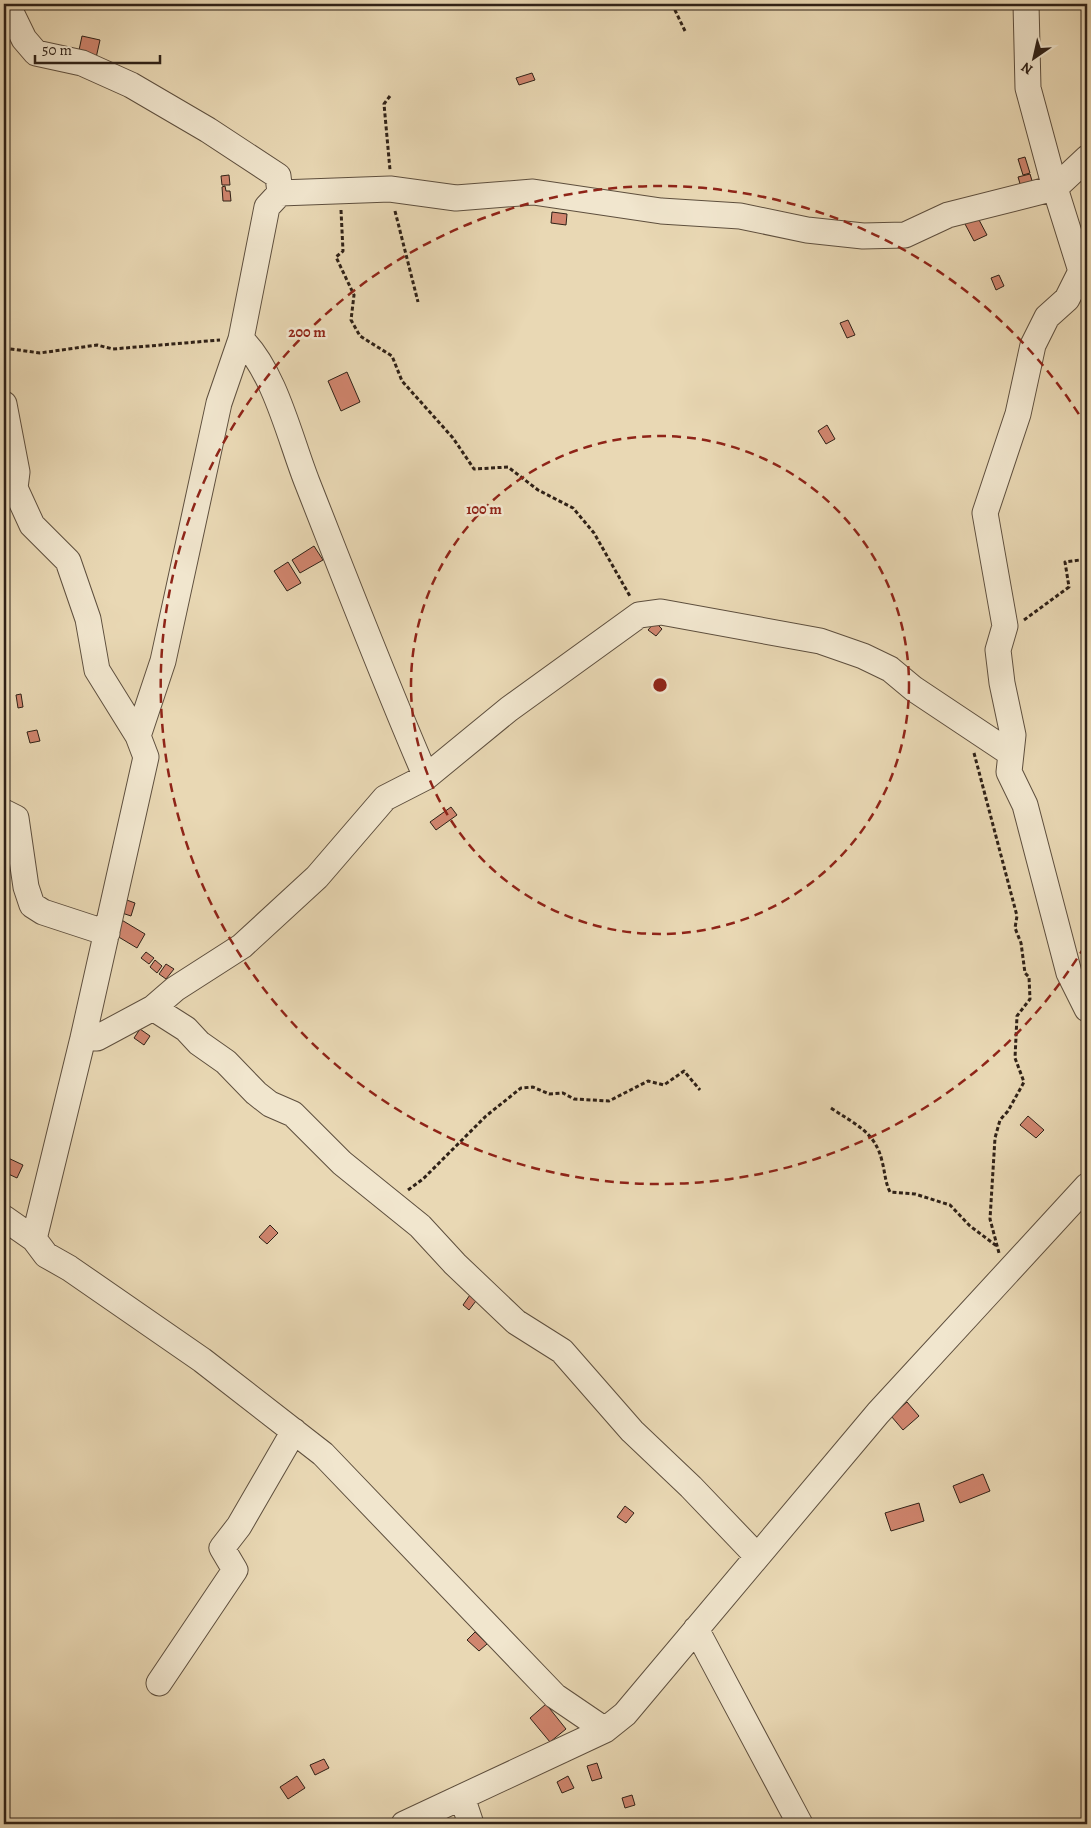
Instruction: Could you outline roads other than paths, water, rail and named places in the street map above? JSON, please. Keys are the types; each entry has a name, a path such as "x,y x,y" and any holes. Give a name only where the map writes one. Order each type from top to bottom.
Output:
{"street":[{"path":"7,4 24,39 36,53 82,63 131,85 268,168 278,176 280,193"},
{"path":"1026,4 1028,88 1054,188 1081,271 1068,299 1047,317 1033,345 1018,414 985,513 1005,626 998,650 1002,683 1013,735 1009,772 1024,805 1069,973 1087,1009"},
{"path":"138,736 163,661 219,403 241,339 267,207 280,193 390,189 456,198 533,192 661,211 740,216 807,230 863,236 905,235 948,215 1054,188 1087,158"},
{"path":"241,339 253,351 282,412 306,480 426,777"},
{"path":"4,404 17,472 15,488 32,526 68,561 88,619 97,670 138,736 146,757 84,1038 34,1239"},
{"path":"84,1038 97,1038 153,1008 175,989 242,946 317,876 384,798 426,777 509,709 639,615 661,612 828,644 863,656 890,669 914,689 1010,753"},
{"path":"4,812 16,818 26,887 32,905 43,912 107,933"},
{"path":"153,1008 186,1029 199,1043 226,1062 270,1104 293,1114 342,1163 420,1226 455,1264 516,1322 562,1351 632,1431 691,1487 756,1556"},
{"path":"404,1824 605,1730 624,1714 878,1413 1087,1186"},
{"path":"4,1218 34,1239 46,1255 69,1268 202,1360 322,1454 556,1696 605,1730"},
{"path":"159,1683 235,1570 222,1548 239,1526 294,1431"},
{"path":"696,1629 800,1824"},
{"path":"462,1797 471,1824"}]}
